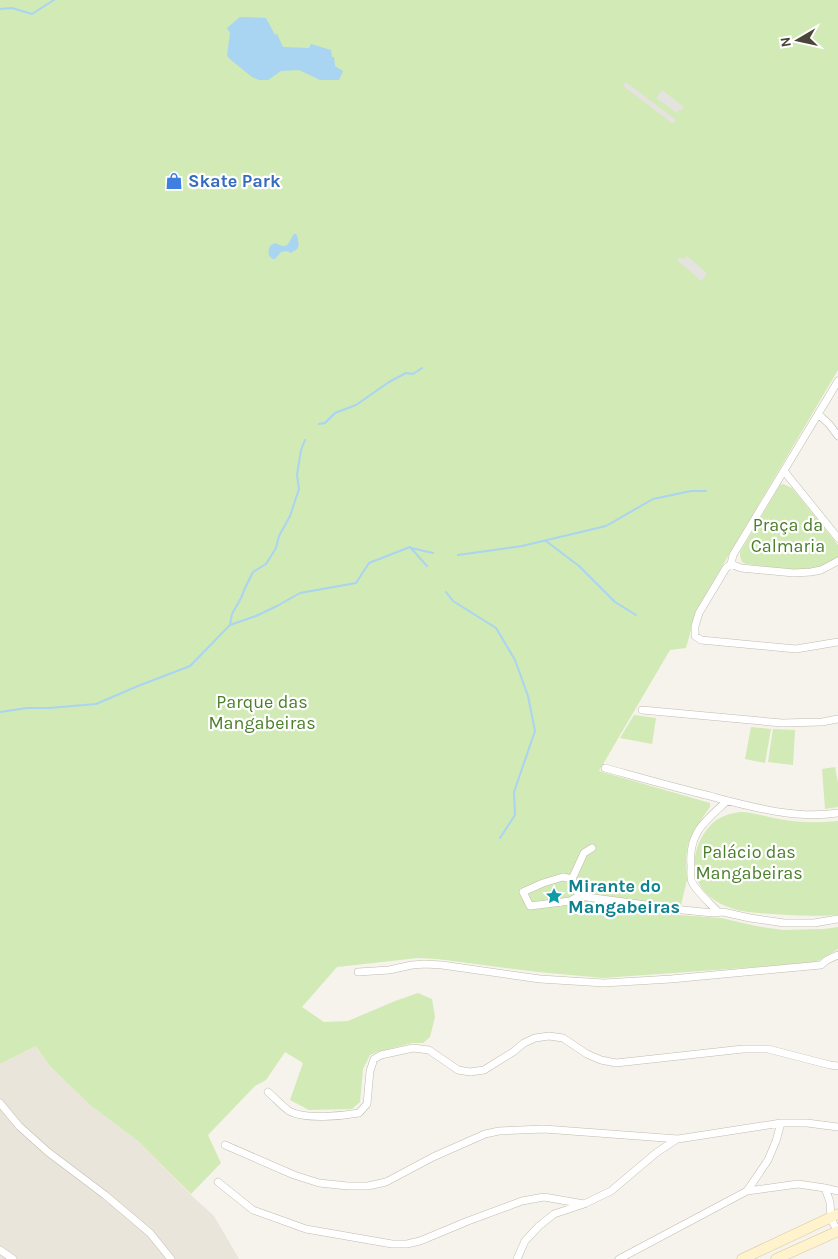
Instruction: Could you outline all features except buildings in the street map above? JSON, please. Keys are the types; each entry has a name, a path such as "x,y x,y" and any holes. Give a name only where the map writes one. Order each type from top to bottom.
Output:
{"street":[{"path":"838,380 733,555 731,564 726,568 699,613 695,626 695,636 701,640 796,649 838,642"},
{"path":"818,414 838,436"},
{"path":"784,471 838,538"},
{"path":"731,564 741,568 794,573 821,570 838,561"},
{"path":"642,710 782,724 822,722 838,719"},
{"path":"605,768 728,801 788,814 838,813"},
{"path":"718,912 703,897 692,882 690,855 692,843 701,826 728,801"},
{"path":"579,896 572,879 584,853 592,848"},
{"path":"572,879 562,876 524,892 530,906 570,901 579,896 676,909 718,912 784,923 838,919"},
{"path":"358,972 389,970 412,964 425,964 540,979 604,983 671,979 821,965 827,960 838,956"},
{"path":"268,1092 289,1111 302,1116 344,1116 360,1113 367,1104 370,1070 374,1059 381,1055 413,1048 429,1050 458,1070 470,1072 484,1070 524,1043 535,1038 548,1036 563,1038 586,1054 616,1063 743,1048 768,1049 838,1066"},
{"path":"0,1103 19,1126 48,1152 105,1195 150,1233 171,1259"},
{"path":"225,1145 294,1175 318,1183 368,1186 386,1182 433,1157 485,1134 499,1131 544,1129 678,1139 781,1123 807,1123 838,1127"},
{"path":"747,1191 768,1160 781,1123"},
{"path":"517,1259 524,1241 554,1214 584,1204 611,1191 656,1153 678,1139"},
{"path":"218,1182 253,1210 306,1229 392,1244 407,1244 420,1241 522,1201 544,1197 584,1204"},
{"path":"619,1259 747,1191 798,1184 838,1192"},
{"path":"776,1259 838,1231 825,1188"},
{"path":"830,1202 838,1198"},
{"path":"742,1259 835,1216"},
{"path":"0,1250 13,1259"}],"shaded area":[{"path":"626,82 676,120 673,124 623,86"},
{"path":"662,90 684,107 681,111 679,109 677,113 656,98"},
{"path":"687,256 707,273 701,281 677,260 680,257 683,260"},
{"path":"36,1046 49,1065 90,1105 138,1141 214,1216 239,1259 0,1259 0,1064"}],"green space":[{"name":"Parque das Mangabeiras","path":"0,0 838,0 838,370 697,609 686,648 670,650 599,771 710,803 710,807 689,841 686,859 687,880 681,905 676,913 679,915 721,918 783,930 838,927 838,949 812,963 603,978 418,958 337,967 302,1007 324,1022 348,1021 418,993 432,999 435,1017 430,1037 423,1043 412,1043 370,1055 363,1069 360,1102 352,1109 309,1110 290,1100 303,1063 285,1052 266,1080 255,1086 208,1135 221,1163 191,1194 138,1141 90,1105 49,1065 36,1046 0,1064"},
{"name":"Praça da Calmaria","path":"783,484 792,488 838,545 838,559 813,569 793,570 742,562 740,552 780,485"},
{"path":"634,715 656,718 652,744 620,738"},
{"path":"751,727 771,729 765,763 745,759"},
{"path":"773,729 795,730 793,765 768,762"},
{"path":"835,767 838,783 838,807 825,809 822,769"},
{"name":"Palácio das Mangabeiras","path":"740,812 794,821 838,821 838,915 798,916 744,911 721,904 705,892 697,879 695,870 696,852 699,843 715,821 727,815"}],"water":[{"path":"240,17 266,18 283,47 309,48 311,44 331,50 335,66 343,71 339,80 320,80 299,70 281,71 268,80 259,80 252,77 227,56 230,33 227,28"},
{"path":"296,234 298,242 296,250 291,253 287,251 281,252 275,259 269,256 271,245 275,243 285,246"}],"waterway":[{"path":"0,9 12,8 32,14 54,0"},
{"path":"319,424 325,423 335,413 356,405 389,382 406,373 413,374 422,368"},
{"path":"0,712 27,708 96,704 190,666 230,625 232,614 253,572 266,564 276,548 279,536 290,516 299,489 297,475 301,450 305,440"},
{"path":"458,555 522,546 606,526 653,499 691,491 706,491"},
{"path":"546,541 579,566 615,602 636,615"},
{"path":"230,625 256,616 300,593 356,583 369,563 410,547 427,566"},
{"path":"411,548 433,553"},
{"path":"446,592 453,601 496,628 515,660 528,696 535,731 514,792 515,815 500,838"}],"place":[{"name":"Skate Park","path":"174,181"},
{"name":"Mirante do Mangabeiras","path":"554,896"}]}
